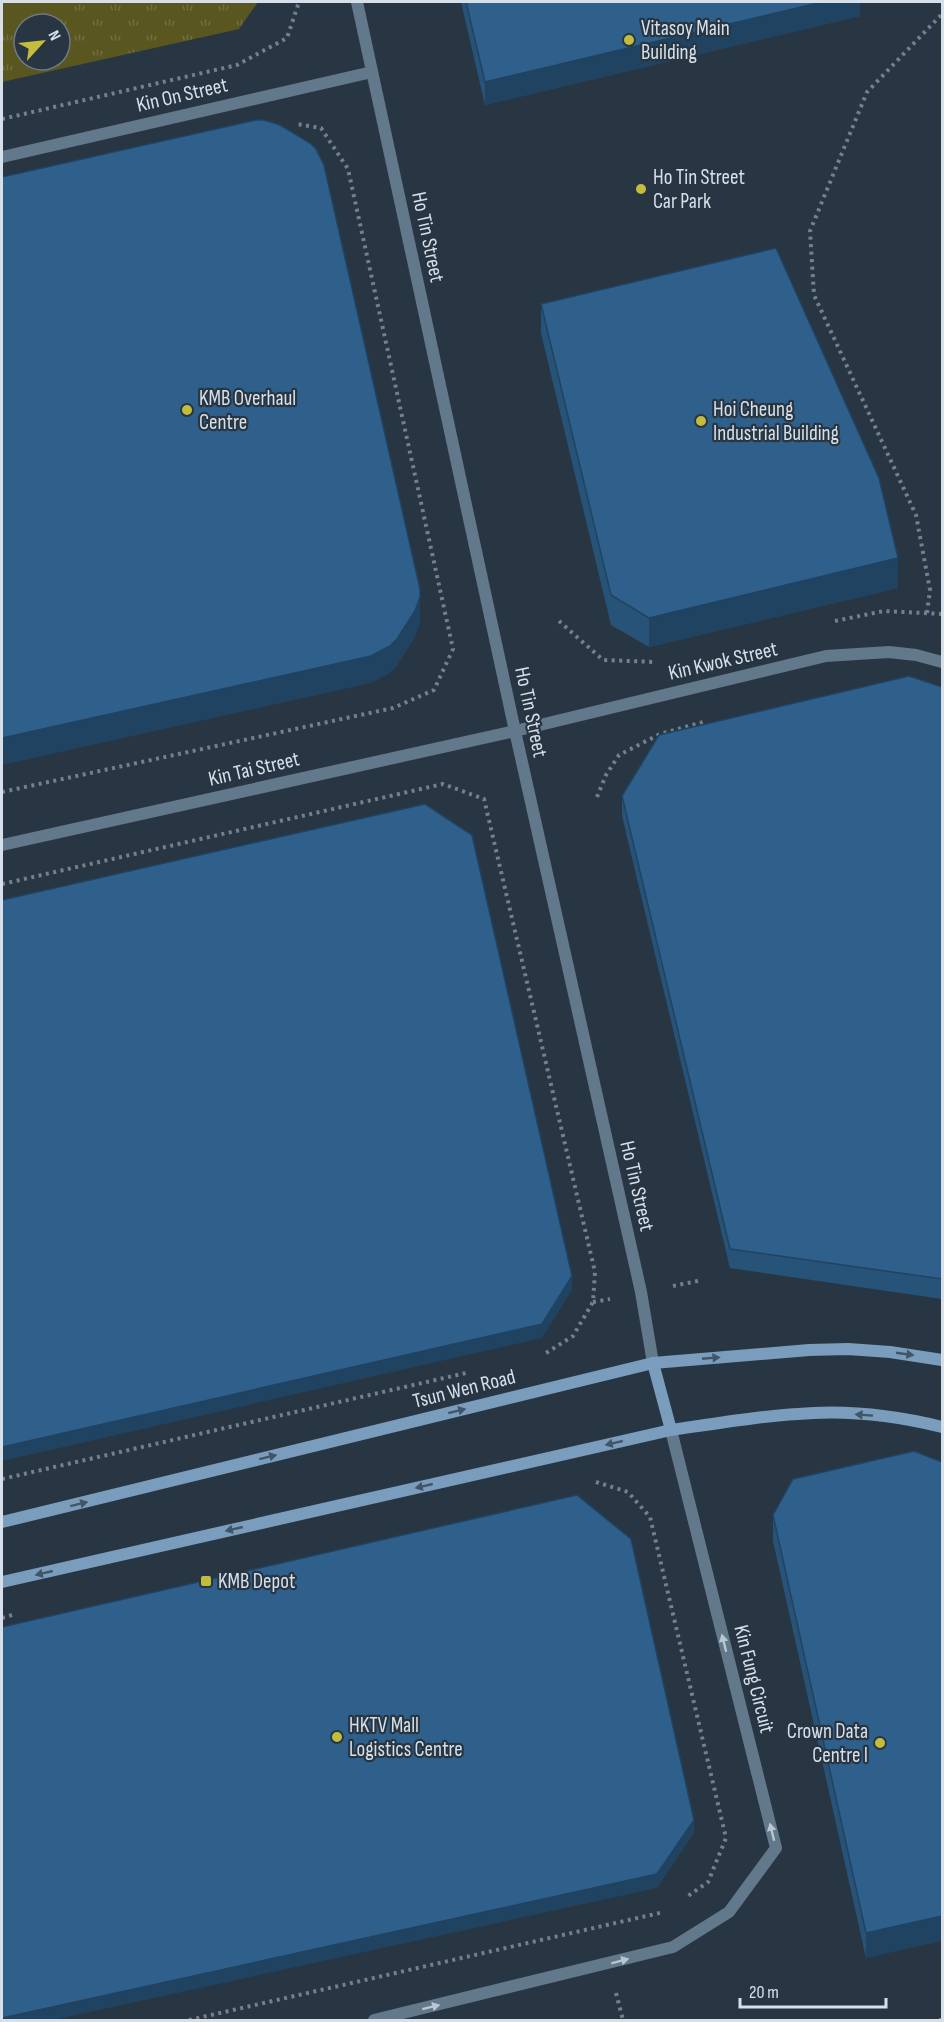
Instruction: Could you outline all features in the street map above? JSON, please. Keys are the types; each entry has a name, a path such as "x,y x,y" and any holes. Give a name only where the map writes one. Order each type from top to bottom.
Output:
{"main road":[{"name":"Tsun Wen Road","path":"2,1522 653,1363 848,1349 890,1352 942,1360"},
{"name":"Ho Tin Street","path":"653,1363 671,1430"},
{"path":"2,1582 671,1430 756,1417 816,1413 867,1415 918,1421 942,1427"}],"street":[{"name":"Ho Tin Street","path":"357,2 515,730 641,1292 653,1363"},
{"name":"Kin On Street","path":"2,157 372,72"},
{"name":"Kin Kwok Street","path":"515,730 826,656 889,652 916,655 942,662"},
{"name":"Kin Tai Street","path":"2,845 515,730"},
{"name":"Kin Fung Circuit","path":"374,2020 673,1947 729,1912 776,1848 671,1430"}],"path":[{"path":"2,119 237,65 287,38 299,2"},
{"path":"927,613 930,590 916,515 814,295 810,231 867,92 942,14"},
{"path":"2,792 393,708 434,690 453,649 348,169 321,128 291,123"},
{"path":"834,621 884,611 942,614"},
{"path":"559,621 603,660 662,663"},
{"path":"597,797 606,775 619,755 660,734 718,718"},
{"path":"2,884 443,784 484,799 595,1272 593,1302 573,1336 543,1355"},
{"path":"2,1479 474,1371"},
{"path":"594,1481 628,1492 650,1518 726,1838 708,1882 683,1900"},
{"path":"2,1618 13,1615"},
{"path":"189,2020 667,1911"},
{"path":"615,1987 623,2020"}],"green space":[{"path":"2,2 258,2 239,29 72,66 72,12 12,12 12,72 47,72 2,82"},
{"path":"2,2 72,2 74,12 72,12 12,12 12,26 2,28"}],"building":[{"name":"Vitasoy Main Building","path":"466,2 822,2 485,82"},
{"name":"KMB Overhaul Centre","path":"256,120 280,125 310,143 316,149 324,165 420,589 415,611 397,639 390,646 371,656 2,738 2,177"},
{"name":"Hoi Cheung Industrial Building","path":"776,248 879,478 898,558 649,618 611,595 541,304"},
{"path":"909,676 942,687 942,1279 730,1249 622,796 659,735"},
{"path":"425,804 472,835 572,1276 542,1324 2,1447 2,900"},
{"name":"Crown Data Centre I","path":"914,1451 942,1462 942,1916 866,1933 773,1515 793,1479"},
{"name":"HKTV Mall Logistics Centre","path":"577,1495 631,1539 694,1820 657,1874 2,2018 2,1627"}],"place":[{"name":"Vitasoy Main Building","path":"629,40"},
{"name":"Ho Tin Street Car Park","path":"641,189"},
{"name":"KMB Overhaul Centre","path":"187,410"},
{"name":"Hoi Cheung Industrial Building","path":"701,421"},
{"name":"KMB Depot","path":"206,1581"},
{"name":"HKTV Mall Logistics Centre","path":"337,1737"},
{"name":"Crown Data Centre I","path":"880,1743"}]}
